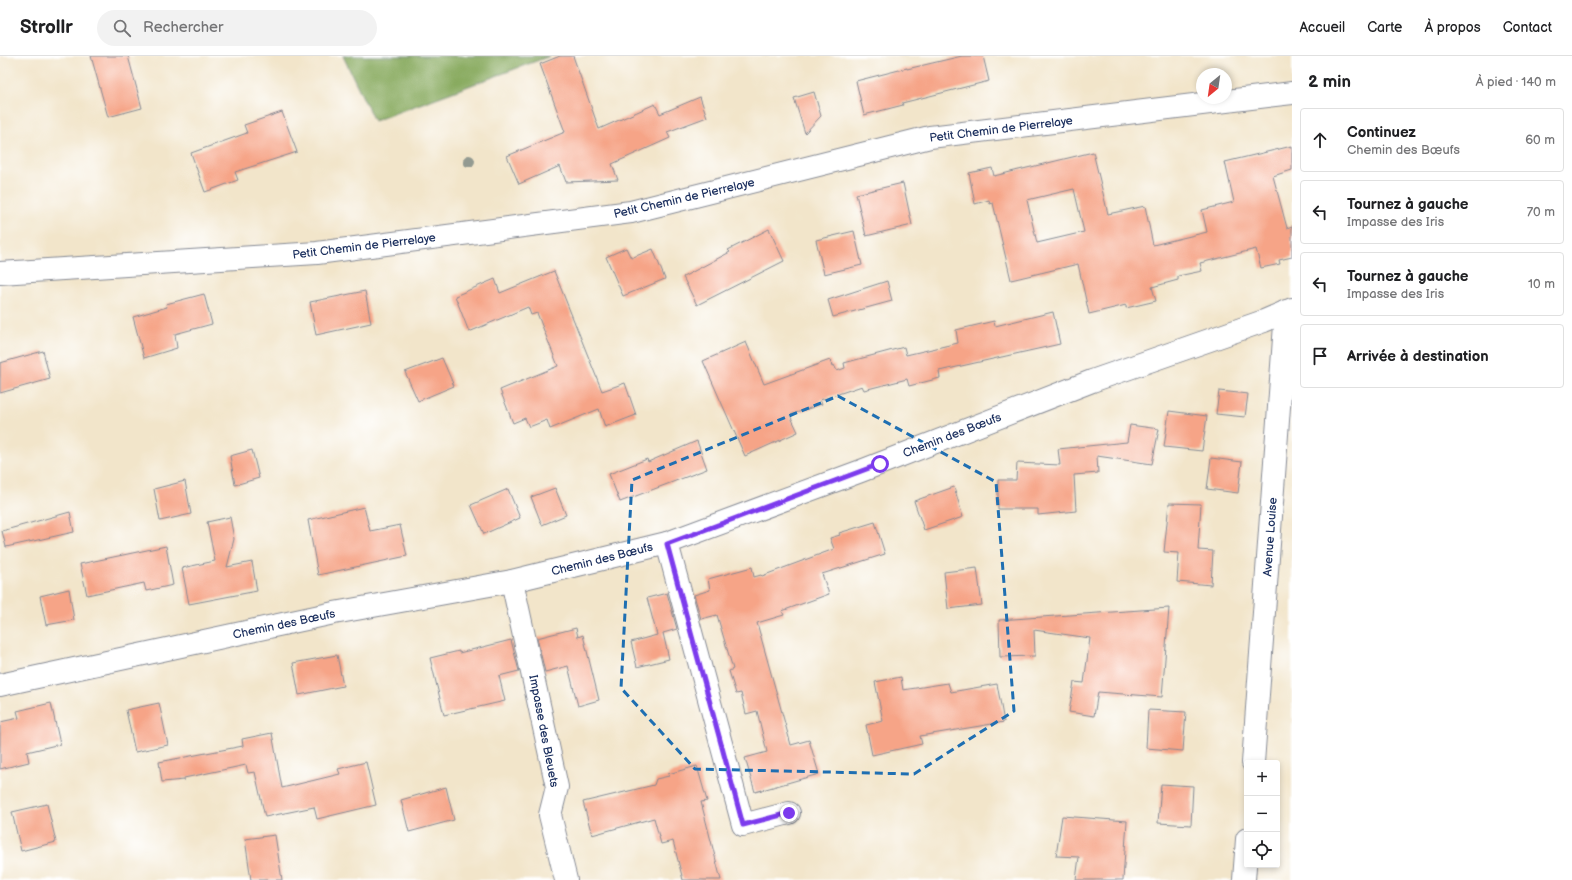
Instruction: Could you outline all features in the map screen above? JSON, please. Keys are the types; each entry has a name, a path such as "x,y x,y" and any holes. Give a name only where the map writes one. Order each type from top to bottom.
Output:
{"street":[{"name":"Petit Chemin de Pierrelaye","path":"0,273 317,253 631,212 930,137 1292,93"},
{"name":"Chemin des Bœufs","path":"0,685 334,613 512,581 667,544 862,471 1092,381 1264,321 1289,310"},
{"name":"Avenue Louise","path":"1253,760 1289,310"},
{"path":"667,544 743,825 789,813"},
{"name":"Impasse des Bleuets","path":"512,581 557,787 550,815 566,880"},
{"path":"1244,880 1245,868"}],"highlighted area":[{"path":"838,396 996,482 1014,711 914,774 695,769 621,688 632,480"}],"green space":[{"path":"343,56 550,56 374,121"}],"building":[{"path":"91,56 128,56 142,108 108,117"},
{"path":"560,56 573,56 599,129 655,104 660,114 700,97 707,117 667,132 670,138 612,164 618,180 566,182 560,166 519,184 507,156 565,132 540,64"},
{"path":"962,56 983,56 989,81 902,103 903,105 864,115 856,81"},
{"path":"814,92 821,116 805,133 794,98"},
{"path":"282,112 297,152 235,172 238,180 205,192 191,153 247,133 244,125"},
{"path":"1292,146 1292,170 1273,176 1287,228 1292,226 1292,257 1279,260 1280,264 1261,268 1256,249 1200,263 1202,271 1178,276 1178,280 1152,287 1156,301 1126,308 1126,305 1089,314 1078,264 1011,280 993,203 990,204 989,200 975,204 969,173 992,168 994,176 1093,152 1108,214 1145,206 1153,245 1207,232 1202,210 1234,202 1225,162","holes":["1074,189 1084,232 1037,243 1027,200"]},
{"path":"903,183 912,225 866,236 856,194"},
{"path":"769,229 784,261 697,305 683,277 730,252 728,250"},
{"path":"854,231 862,265 824,274 816,240"},
{"path":"626,248 631,258 653,249 665,279 623,296 606,257"},
{"path":"554,271 602,391 625,383 636,415 605,427 599,409 550,429 547,420 529,427 525,418 513,423 500,390 558,366 537,313 531,315 528,307 469,332 455,296 495,279 500,293"},
{"path":"887,281 892,301 833,317 828,300"},
{"path":"365,291 371,323 316,335 310,302"},
{"path":"204,294 212,324 175,334 177,348 144,358 133,317 167,307 166,304"},
{"path":"1053,312 1060,344 939,371 940,378 909,386 907,379 864,390 862,386 820,400 822,404 790,415 798,432 745,456 703,361 746,342 764,384 830,360 832,366 834,365 837,371 845,368 844,363 904,347 906,355 958,343 956,330 994,321 995,326"},
{"path":"43,351 50,379 0,393 0,363"},
{"path":"442,358 454,386 418,401 405,372"},
{"path":"1219,391 1248,394 1245,417 1216,414"},
{"path":"1169,411 1207,416 1202,451 1164,447"},
{"path":"1130,425 1159,429 1152,464 1097,456 1098,473 1074,475 1076,511 1038,515 1038,509 998,509 998,480 1016,480 1017,463 1060,465 1058,449 1127,442"},
{"path":"697,441 707,469 620,502 609,474 647,459 648,462"},
{"path":"252,450 259,478 235,485 230,456"},
{"path":"1211,458 1242,462 1238,493 1207,489"},
{"path":"185,481 191,514 160,521 154,489"},
{"path":"954,487 963,517 924,530 914,501"},
{"path":"555,488 566,515 542,525 531,497"},
{"path":"508,489 520,518 484,534 471,505"},
{"path":"1169,503 1201,504 1198,550 1213,551 1211,585 1177,582 1179,553 1164,552"},
{"path":"364,507 370,531 400,525 407,556 318,575 308,520"},
{"path":"70,512 74,532 6,547 2,531"},
{"path":"230,517 234,539 227,567 252,562 257,591 189,604 182,568 215,561 207,522"},
{"path":"875,522 885,554 822,574 829,594 782,611 784,615 757,623 791,745 809,740 819,774 755,792 745,758 767,752 757,711 746,714 741,693 736,694 729,671 733,669 717,615 701,619 694,595 710,590 708,579 752,567 754,577 762,576 834,549 830,538 840,535 839,533"},
{"path":"166,546 173,585 146,591 144,583 87,595 80,564"},
{"path":"977,568 982,605 948,609 944,572"},
{"path":"69,589 74,620 46,625 40,596"},
{"path":"667,593 677,629 663,633 669,659 637,667 631,642 657,635 647,598"},
{"path":"1169,608 1162,697 1098,692 1094,716 1069,712 1074,682 1084,683 1090,638 1034,630 1035,656 1000,657 999,620"},
{"path":"576,628 578,637 583,635 599,700 578,706 568,666 545,672 537,638"},
{"path":"511,640 519,671 499,676 505,701 444,715 430,658 459,651 459,653"},
{"path":"337,655 343,686 299,695 293,663"},
{"path":"901,677 903,690 948,683 951,692 997,684 1004,722 920,736 922,744 872,755 866,725 883,721 875,682"},
{"path":"51,703 60,744 27,752 29,762 0,769 0,722 19,718 17,711"},
{"path":"159,703 168,745 135,752 126,710"},
{"path":"1148,710 1186,712 1183,751 1146,748"},
{"path":"272,733 282,788 340,774 338,769 366,762 376,805 317,819 314,807 265,817 255,772 248,773 246,765 184,778 184,780 162,782 159,762 243,746 242,739"},
{"path":"697,766 707,801 701,802 721,880 683,880 673,841 661,844 654,818 592,835 583,802 654,785 656,779"},
{"path":"1161,784 1193,786 1191,825 1158,823"},
{"path":"446,787 454,820 409,832 401,800"},
{"path":"47,804 56,842 21,851 12,812"},
{"path":"1062,816 1127,821 1123,880 1076,880 1079,857 1056,856"},
{"path":"275,835 282,880 251,880 245,839"}],"route":[{"path":"789,813 743,825 667,544 880,464"}]}
